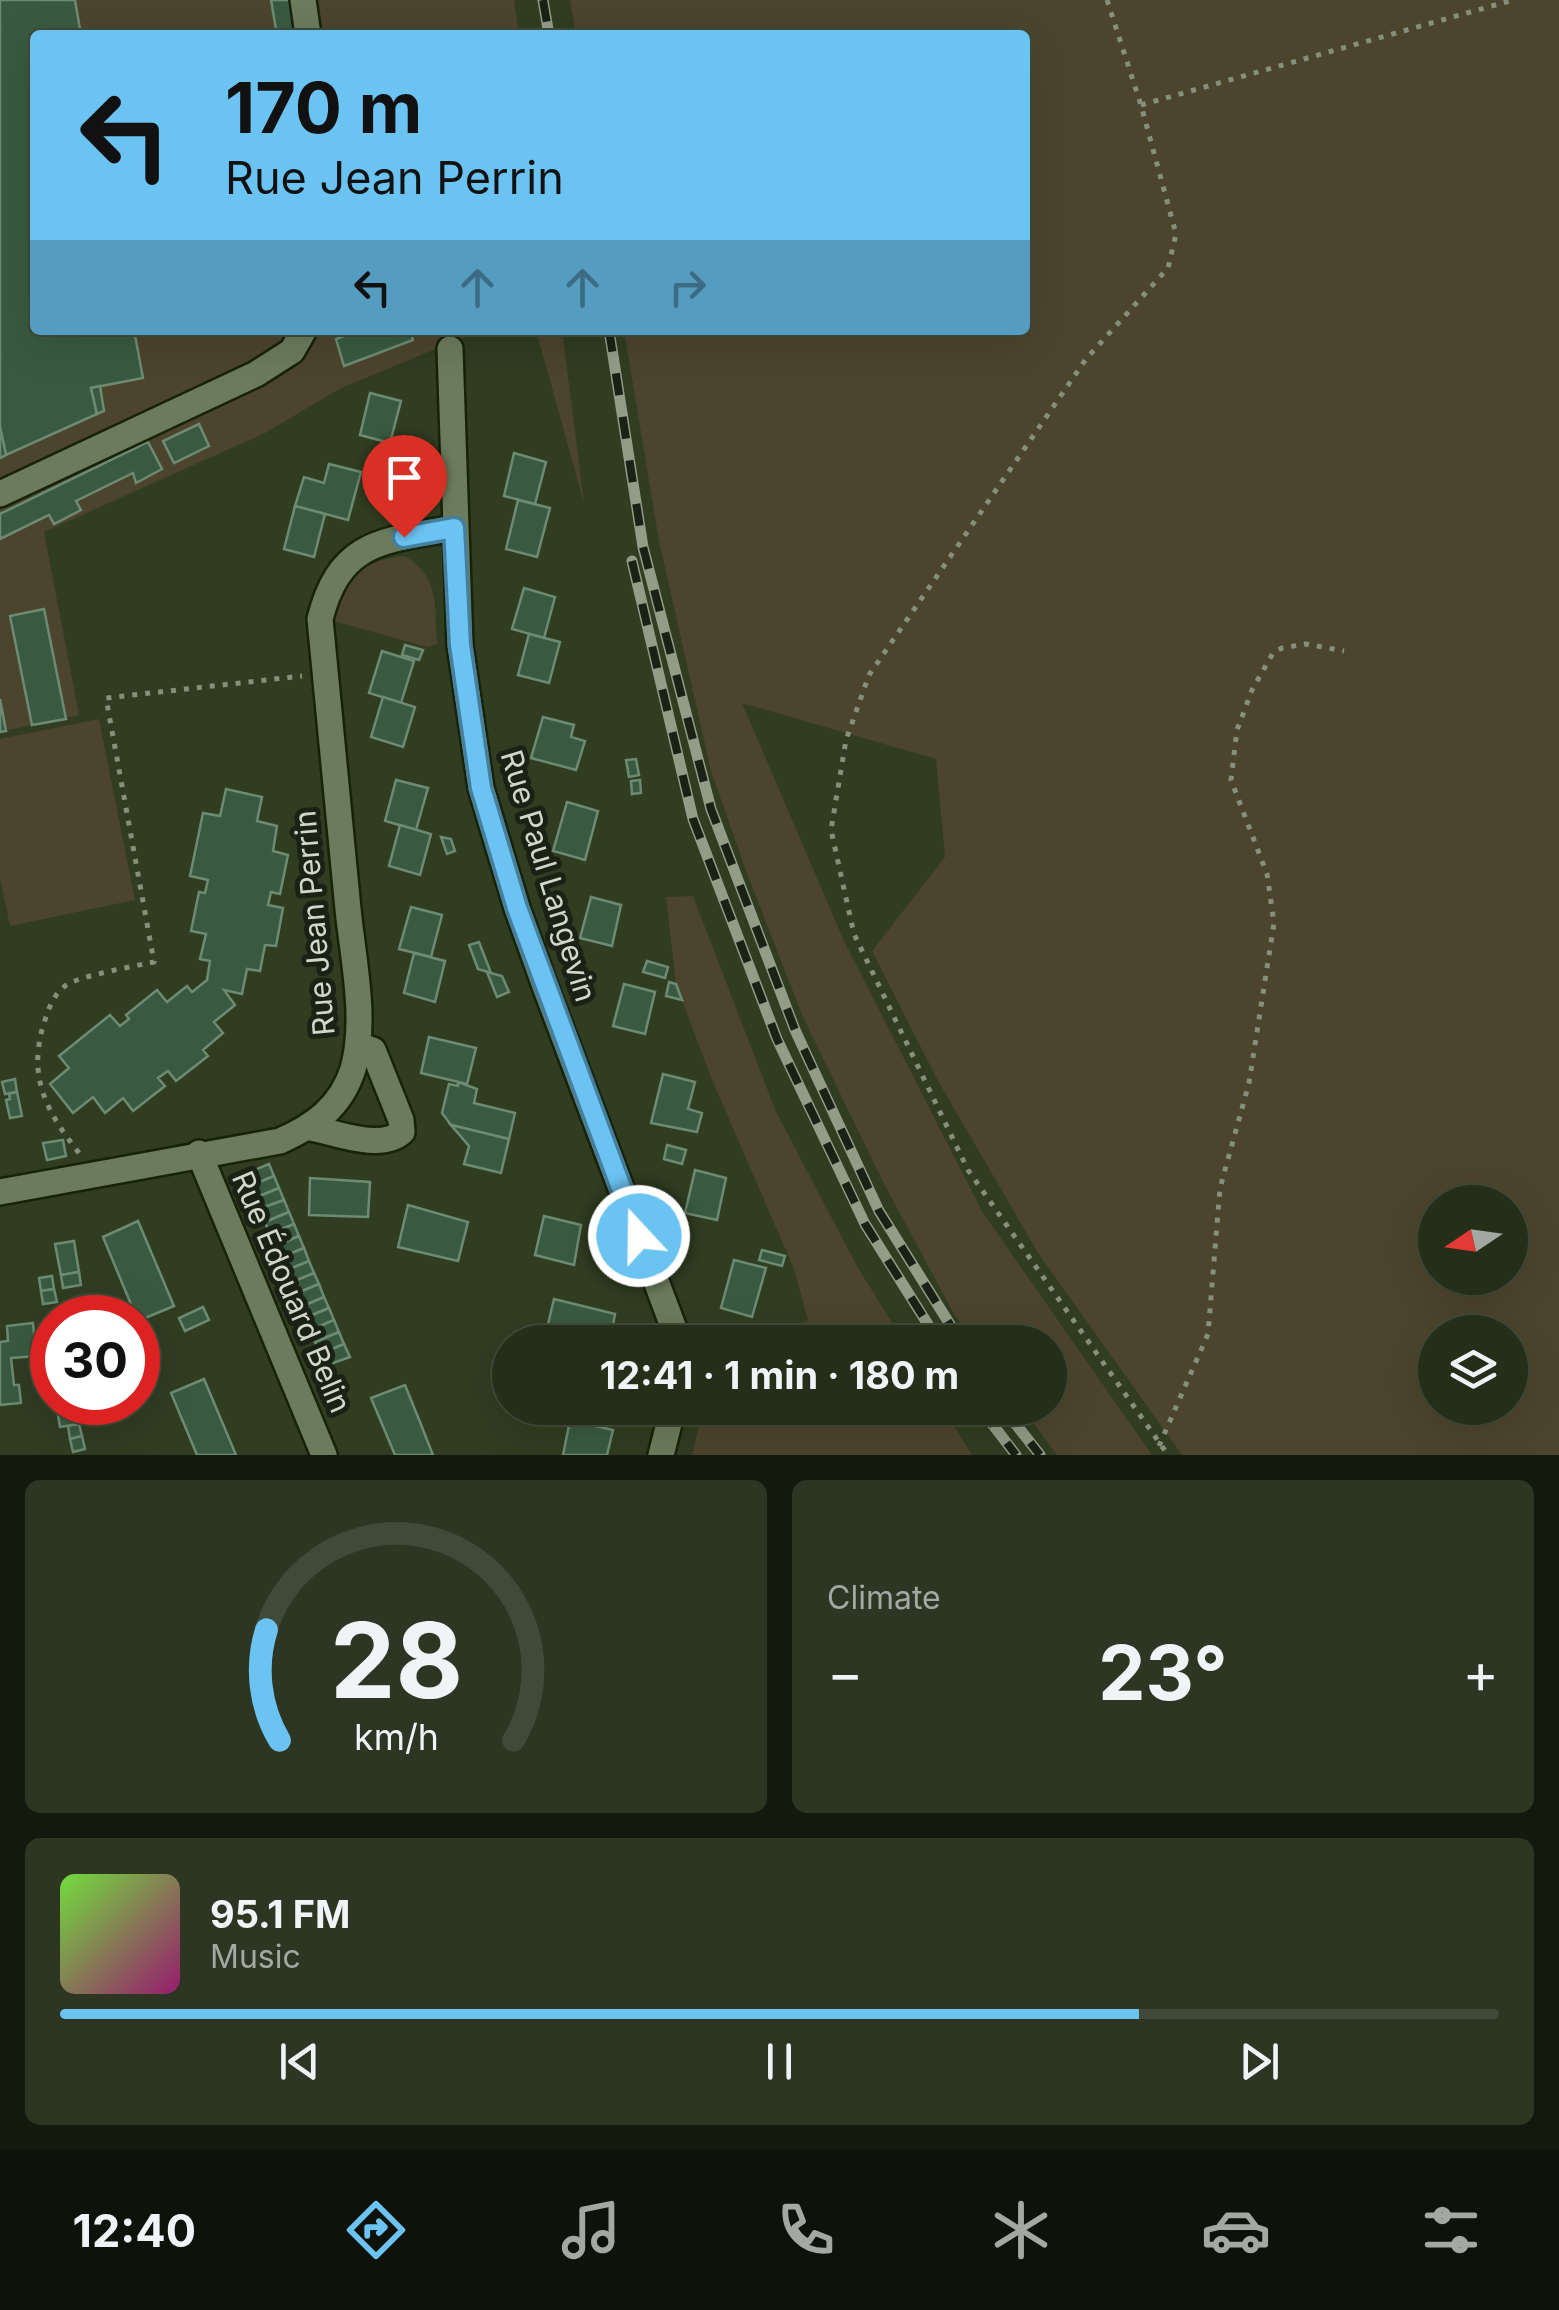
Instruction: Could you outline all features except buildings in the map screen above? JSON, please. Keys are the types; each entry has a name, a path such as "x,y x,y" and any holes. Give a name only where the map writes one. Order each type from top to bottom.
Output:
{"street":[{"path":"303,0 307,30"},
{"path":"0,494 256,374 292,350 301,335"},
{"name":"Rue Paul Langevin","path":"450,348 460,645 481,788 517,908 673,1325"},
{"name":"Rue Jean Perrin","path":"311,1128 337,1102 352,1072 358,1044 356,982 320,619 327,590 345,563 368,547 454,528"},
{"path":"0,1192 280,1141 311,1128 381,1141 394,1139 402,1132 400,1120 374,1050 358,1044"},
{"name":"Rue Édouard Belin","path":"199,1153 324,1455"},
{"path":"661,1455 669,1425"}],"path":[{"path":"1107,0 1176,234 1168,268 1086,359 869,675 846,740 831,830 854,934 968,1170 1168,1455"},
{"path":"1141,105 1513,0"},
{"path":"1160,1446 1208,1334 1220,1188 1250,1083 1274,923 1267,874 1230,780 1237,730 1252,690 1273,653 1306,644 1344,651"},
{"path":"96,1173 57,1124 42,1094 36,1050 50,1004 66,984 154,962 106,698 325,673"}],"shaded area":[{"path":"0,0 514,0 518,30 30,30 30,335 469,335 339,389 265,433 44,532 79,715 0,732"},
{"path":"570,0 1559,0 1559,1455 1182,1455 1038,1253 937,1079 872,951 945,857 936,759 742,703 844,941 983,1213 1061,1325 962,1325 882,1180 802,1015 711,771 659,541 625,335 1030,335 1030,30 575,30"},
{"path":"537,335 563,335 584,503"},
{"path":"405,556 430,584 437,644 427,647 334,621 341,594 356,575 378,562"},
{"path":"99,719 135,900 10,926 0,878 0,739"},
{"path":"693,896 776,1112 858,1268 893,1325 798,1325 808,1320 794,1269 710,1075 676,984 666,897"},
{"path":"1067,1333 1152,1455 1057,1455 1035,1425 1067,1425"},
{"path":"699,1425 953,1425 972,1455 692,1455"}],"railway":[{"path":"543,0 548,30"},
{"path":"610,335 643,547 711,809 795,1030 879,1211 950,1325"},
{"path":"632,561 693,819 777,1039 865,1224 928,1325"},
{"path":"993,1425 1016,1455"},
{"path":"1016,1425 1040,1455"}],"route":[{"path":"404,537 454,528 460,645 481,788 517,908 639,1236"}]}
